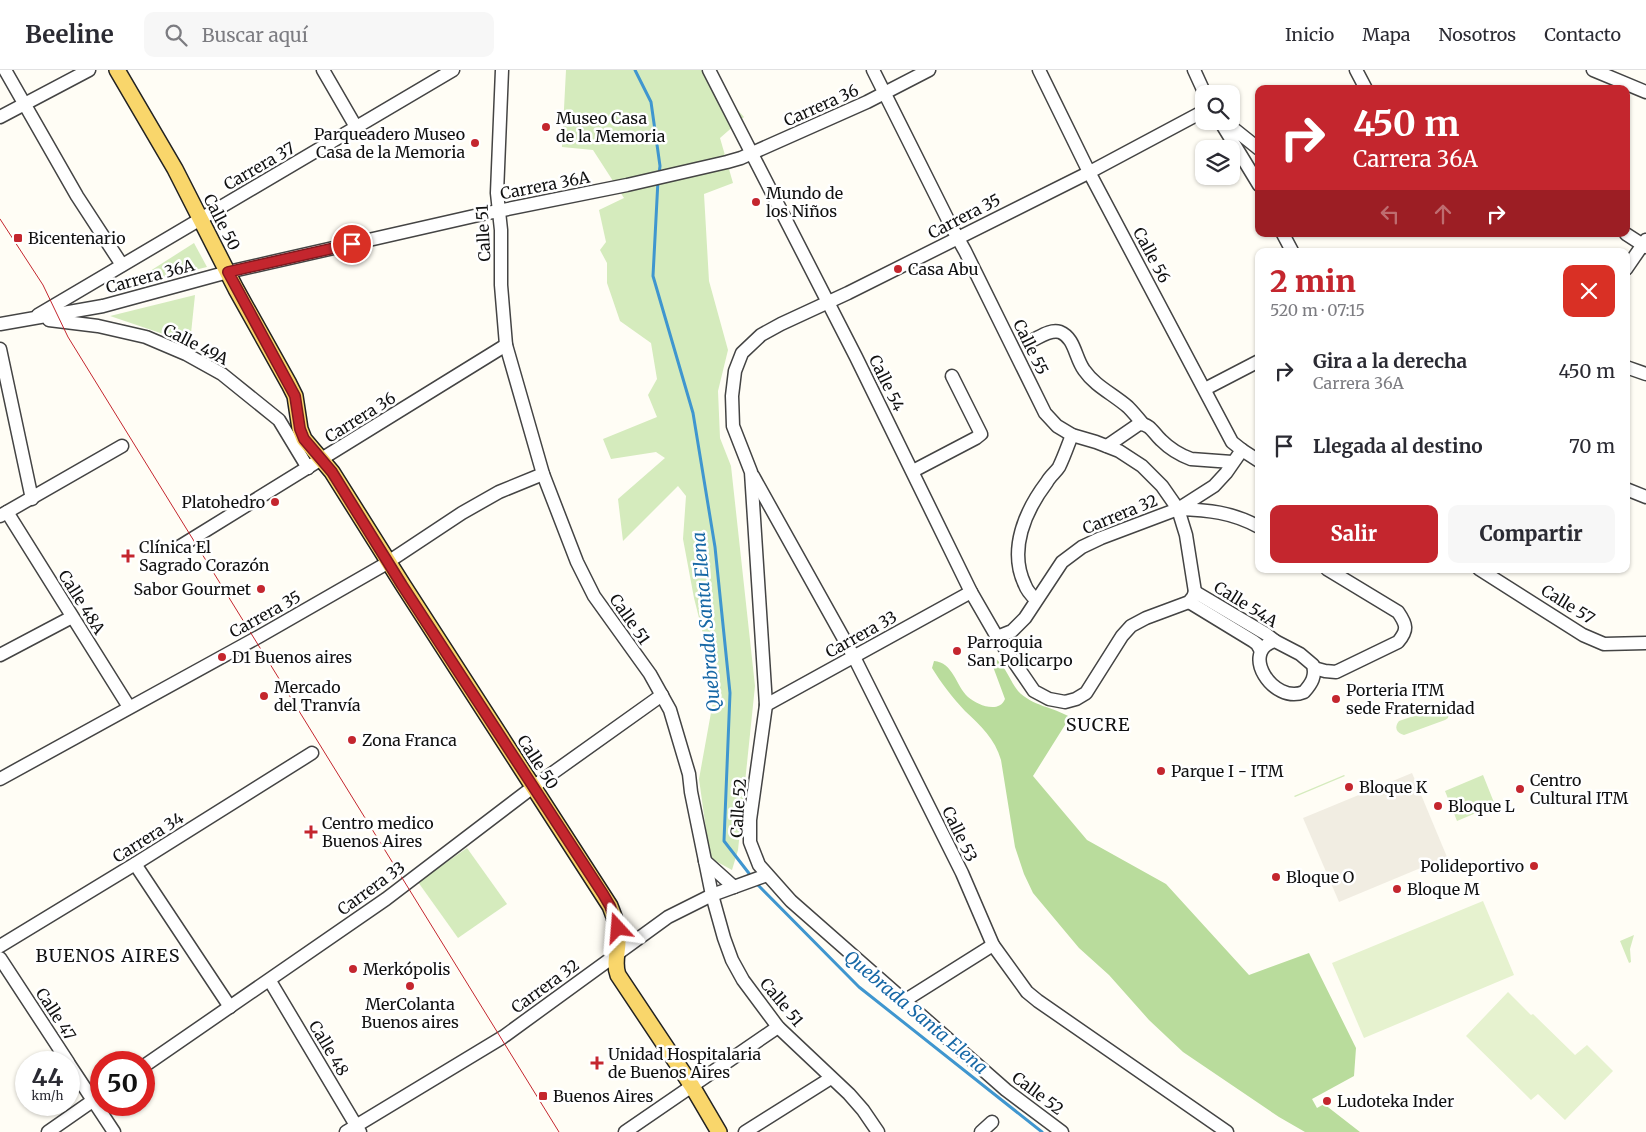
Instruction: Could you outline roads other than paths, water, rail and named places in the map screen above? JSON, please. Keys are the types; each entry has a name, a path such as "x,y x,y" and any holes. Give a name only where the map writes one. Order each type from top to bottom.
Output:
{"main road":[{"name":"Calle 50","path":"118,70 175,169 292,390 297,406 301,434 332,472 610,906 618,928 618,953 615,962 618,976 692,1086 719,1132"}],"street":[{"path":"5,70 77,196 122,265"},
{"path":"0,117 89,70"},
{"path":"323,70 356,127"},
{"name":"Carrera 37","path":"29,320 453,70"},
{"name":"Calle 51","path":"502,70 497,193 506,345 543,474 577,562 594,596 650,674 670,710 690,774 691,792 712,895 732,960 743,980 778,1027 863,1110 878,1132"},
{"name":"Calle 54","path":"709,70 913,471 971,592 997,637 1034,691 1049,699 1065,702 1076,699 1086,693 1122,636 1131,626 1192,597"},
{"name":"Calle 55","path":"873,70 1045,412 1057,426 1072,435 1119,451 1142,466 1162,486 1178,509"},
{"name":"Carrera 36","path":"752,153 884,93 929,70"},
{"name":"Calle 56","path":"1039,70 1089,172 1232,442 1242,450"},
{"path":"1194,70 1201,85"},
{"path":"1356,70 1364,85"},
{"path":"1593,70 1629,85"},
{"path":"1630,85 1646,92"},
{"name":"Carrera 35","path":"742,354 761,335 781,324 958,238 1195,116"},
{"path":"1225,130 1255,178"},
{"path":"1235,130 1255,146"},
{"name":"Carrera 36A","path":"53,315 103,306 228,272 498,211 627,185 726,162 752,153"},
{"path":"1630,236 1645,244 1630,265"},
{"name":"Carrera 37","path":"0,324 53,315"},
{"name":"Calle 49A","path":"29,320 75,322 98,326 146,338 186,354 222,374 279,420 308,468"},
{"path":"1031,341 1048,332 1055,331 1066,336 1071,342 1083,369 1105,392 1129,408 1143,424 1153,430 1159,439 1176,453 1191,459 1232,462"},
{"name":"Carrera 36","path":"179,547 506,345"},
{"path":"0,349 32,499"},
{"name":"Calle 52","path":"742,354 735,371 733,426 752,472 766,705 749,834 752,850 762,876 1006,1090 1062,1132"},
{"path":"1205,389 1255,363"},
{"path":"1630,368 1646,374"},
{"path":"913,471 981,434 952,376"},
{"path":"279,420 298,421"},
{"path":"1107,446 1139,424 1143,424"},
{"path":"1036,600 1025,587 1019,567 1018,545 1021,530 1030,509 1046,482 1058,468 1072,435"},
{"path":"4,514 122,446"},
{"path":"1242,450 1255,458"},
{"name":"Carrera 32","path":"997,637 1012,631 1025,618 1062,562 1082,547 1119,530 1178,509 1214,486 1242,450"},
{"name":"Calle 53","path":"752,472 854,657 962,873 993,945 1027,992 1033,997 1227,1132"},
{"name":"Carrera 35","path":"1,777 260,636 388,562 462,513 499,492 543,474"},
{"path":"1630,491 1646,497"},
{"path":"1178,509 1210,510 1244,518 1255,525"},
{"name":"Calle 54A","path":"1178,509 1186,535 1192,597 1257,644 1262,651"},
{"name":"Calle 48A","path":"4,514 129,708"},
{"path":"1314,668 1312,681 1304,692 1292,694 1285,692 1273,686 1265,678 1260,662 1262,651 1267,644 1275,642 1300,654 1314,668 1336,672 1398,642 1405,634 1405,622 1398,612 1334,573"},
{"name":"Calle 57","path":"1485,573 1583,635 1604,644 1646,643"},
{"name":"Carrera 33","path":"766,705 971,592"},
{"name":"Calle 54A","path":"1192,597 1266,634 1275,642"},
{"path":"0,655 72,617"},
{"name":"Carrera 33","path":"155,1058 270,981 392,895 533,788 662,695"},
{"name":"Carrera 34","path":"0,946 312,753"},
{"path":"705,861 735,887"},
{"path":"135,864 230,1007"},
{"name":"Carrera 32","path":"354,1130 503,1036 668,917 712,895 762,876"},
{"path":"904,1002 993,945"},
{"name":"Calle 47","path":"0,958 60,1051"},
{"name":"Calle 48","path":"270,981 354,1130"},
{"path":"625,1132 778,1027"},
{"name":"Calle 47","path":"80,1077 90,1090"},
{"path":"746,1132 831,1078"},
{"path":"48,1132 90,1103"},
{"name":"Calle 47","path":"106,1116 114,1132"},
{"path":"981,1132 992,1122"}],"waterway":[{"name":"Quebrada Santa Elena","path":"635,70 651,102 660,166 659,174"},
{"name":"Quebrada Santa Elena","path":"658,180 653,276 693,413 715,547 730,693 724,841 751,876"},
{"name":"Quebrada Santa Elena","path":"756,883 859,987 1042,1132"}],"tram line":[{"path":"0,219 43,285 68,337 559,1132"}],"place":[{"name":"Museo Casa de la Memoria","path":"546,127"},
{"name":"Parqueadero Museo Casa de la Memoria","path":"475,143"},
{"name":"Mundo de los Niños","path":"756,202"},
{"name":"Bicentenario","path":"18,238"},
{"name":"Casa Abu","path":"898,269"},
{"name":"Platohedro","path":"275,502"},
{"name":"Clínica El Sagrado Corazón","path":"128,556"},
{"name":"Sabor Gourmet","path":"261,589"},
{"name":"Parroquia San Policarpo","path":"957,651"},
{"name":"D1 Buenos aires","path":"222,657"},
{"name":"Mercado del Tranvía","path":"264,696"},
{"name":"Porteria ITM sede Fraternidad","path":"1336,699"},
{"name":"Zona Franca","path":"352,740"},
{"name":"Parque I - ITM","path":"1161,771"},
{"name":"Bloque K","path":"1349,787"},
{"name":"Centro Cultural ITM","path":"1520,789"},
{"name":"Bloque L","path":"1438,806"},
{"name":"Centro medico Buenos Aires","path":"311,832"},
{"name":"Polideportivo","path":"1534,866"},
{"name":"Bloque O","path":"1276,877"},
{"name":"Bloque M","path":"1397,889"},
{"name":"Merkópolis","path":"353,969"},
{"name":"MerColanta Buenos aires","path":"410,986"},
{"name":"Unidad Hospitalaria de Buenos Aires","path":"597,1063"},
{"name":"Buenos Aires","path":"543,1096"},
{"name":"Ludoteka Inder","path":"1327,1101"}],"district":[{"name":"SUCRE","path":"1098,724"},
{"name":"BUENOS AIRES","path":"108,955"}]}
